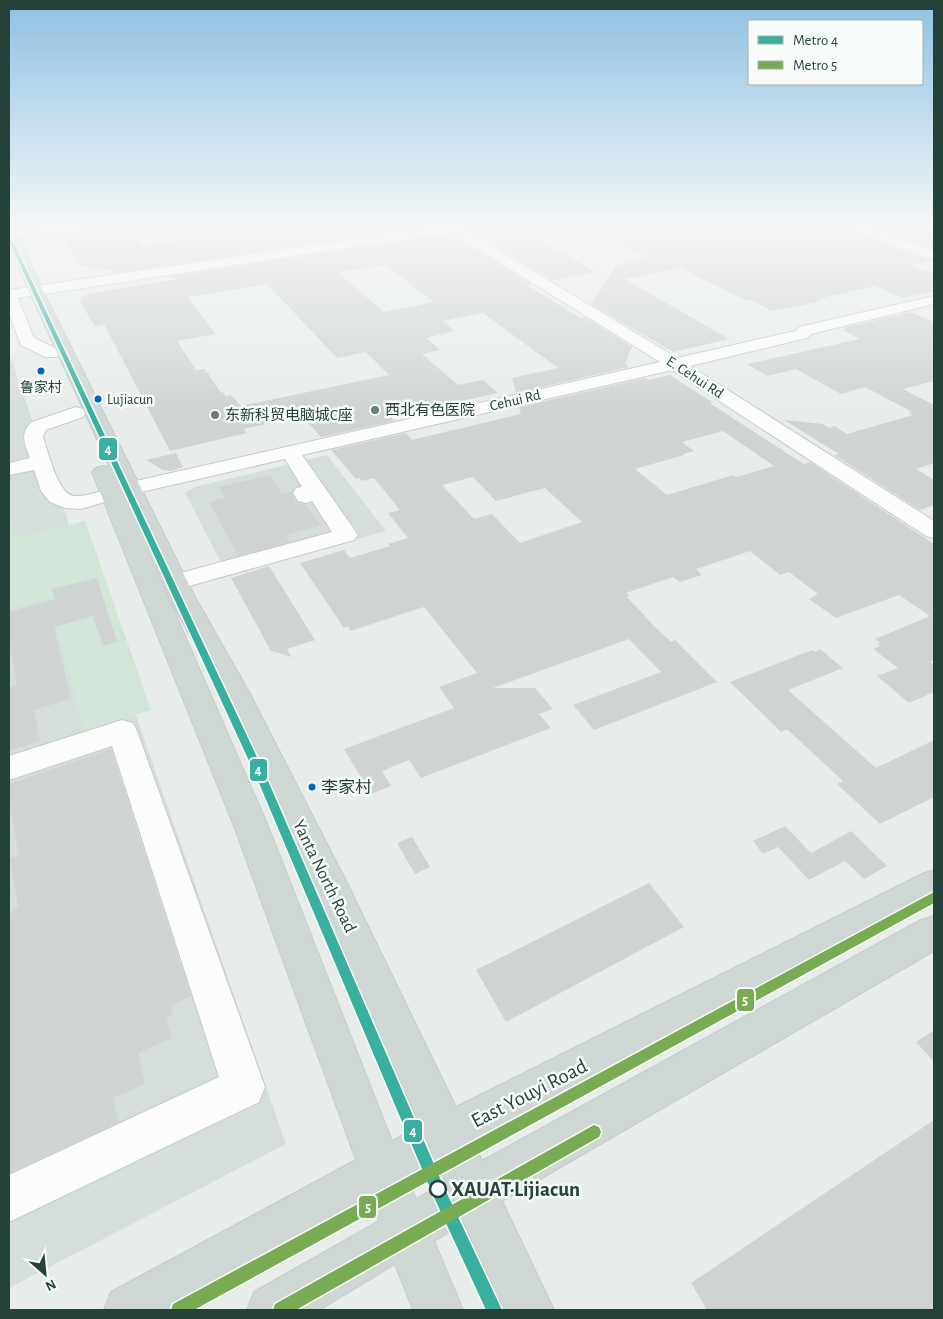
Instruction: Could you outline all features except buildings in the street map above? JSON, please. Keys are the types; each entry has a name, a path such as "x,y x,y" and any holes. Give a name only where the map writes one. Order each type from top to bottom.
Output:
{"main road":[{"name":"Yanta North Road","path":"17,294 51,353 76,413 175,582 249,720 333,892 529,1310"},
{"name":"Yanta North Road","path":"17,294 122,491 405,1232 438,1310"},
{"name":"East Youyi Road","path":"129,1310 447,1135 932,884"},
{"path":"272,1310 474,1192 934,932"}],"street":[{"path":"17,294 53,289"},
{"name":"E. Cehui Rd","path":"554,289 934,531"},
{"name":"Cehui Rd","path":"76,413 39,426 34,430 41,462 52,491 55,496 75,504 96,500 122,491 801,335 805,330 934,300"},
{"path":"175,582 346,535 318,493 305,494 315,490 290,452"},
{"path":"9,469 41,462"},
{"path":"9,768 122,730 244,1087 9,1200"}],"shaded area":[{"path":"9,353 286,1144 9,1288"},
{"path":"327,455 386,531 227,574 185,493 195,487"}],"green space":[{"path":"9,508 16,538 85,521 151,710 84,731 49,598 9,608"}],"metro line":[{"name":"4","path":"33,289 261,776 438,1190 494,1310"},
{"name":"5","path":"179,1310 934,897"},
{"name":"5","path":"281,1310 594,1132"}],"place":[{"name":"鲁家村","path":"41,371"},
{"name":"Lujiacun","path":"98,399"},
{"name":"西北有色医院","path":"375,410"},
{"name":"东新科贸电脑城C座","path":"215,415"},
{"name":"李家村","path":"312,787"},
{"name":"XAUAT·Lijiacun","path":"438,1189"}]}
